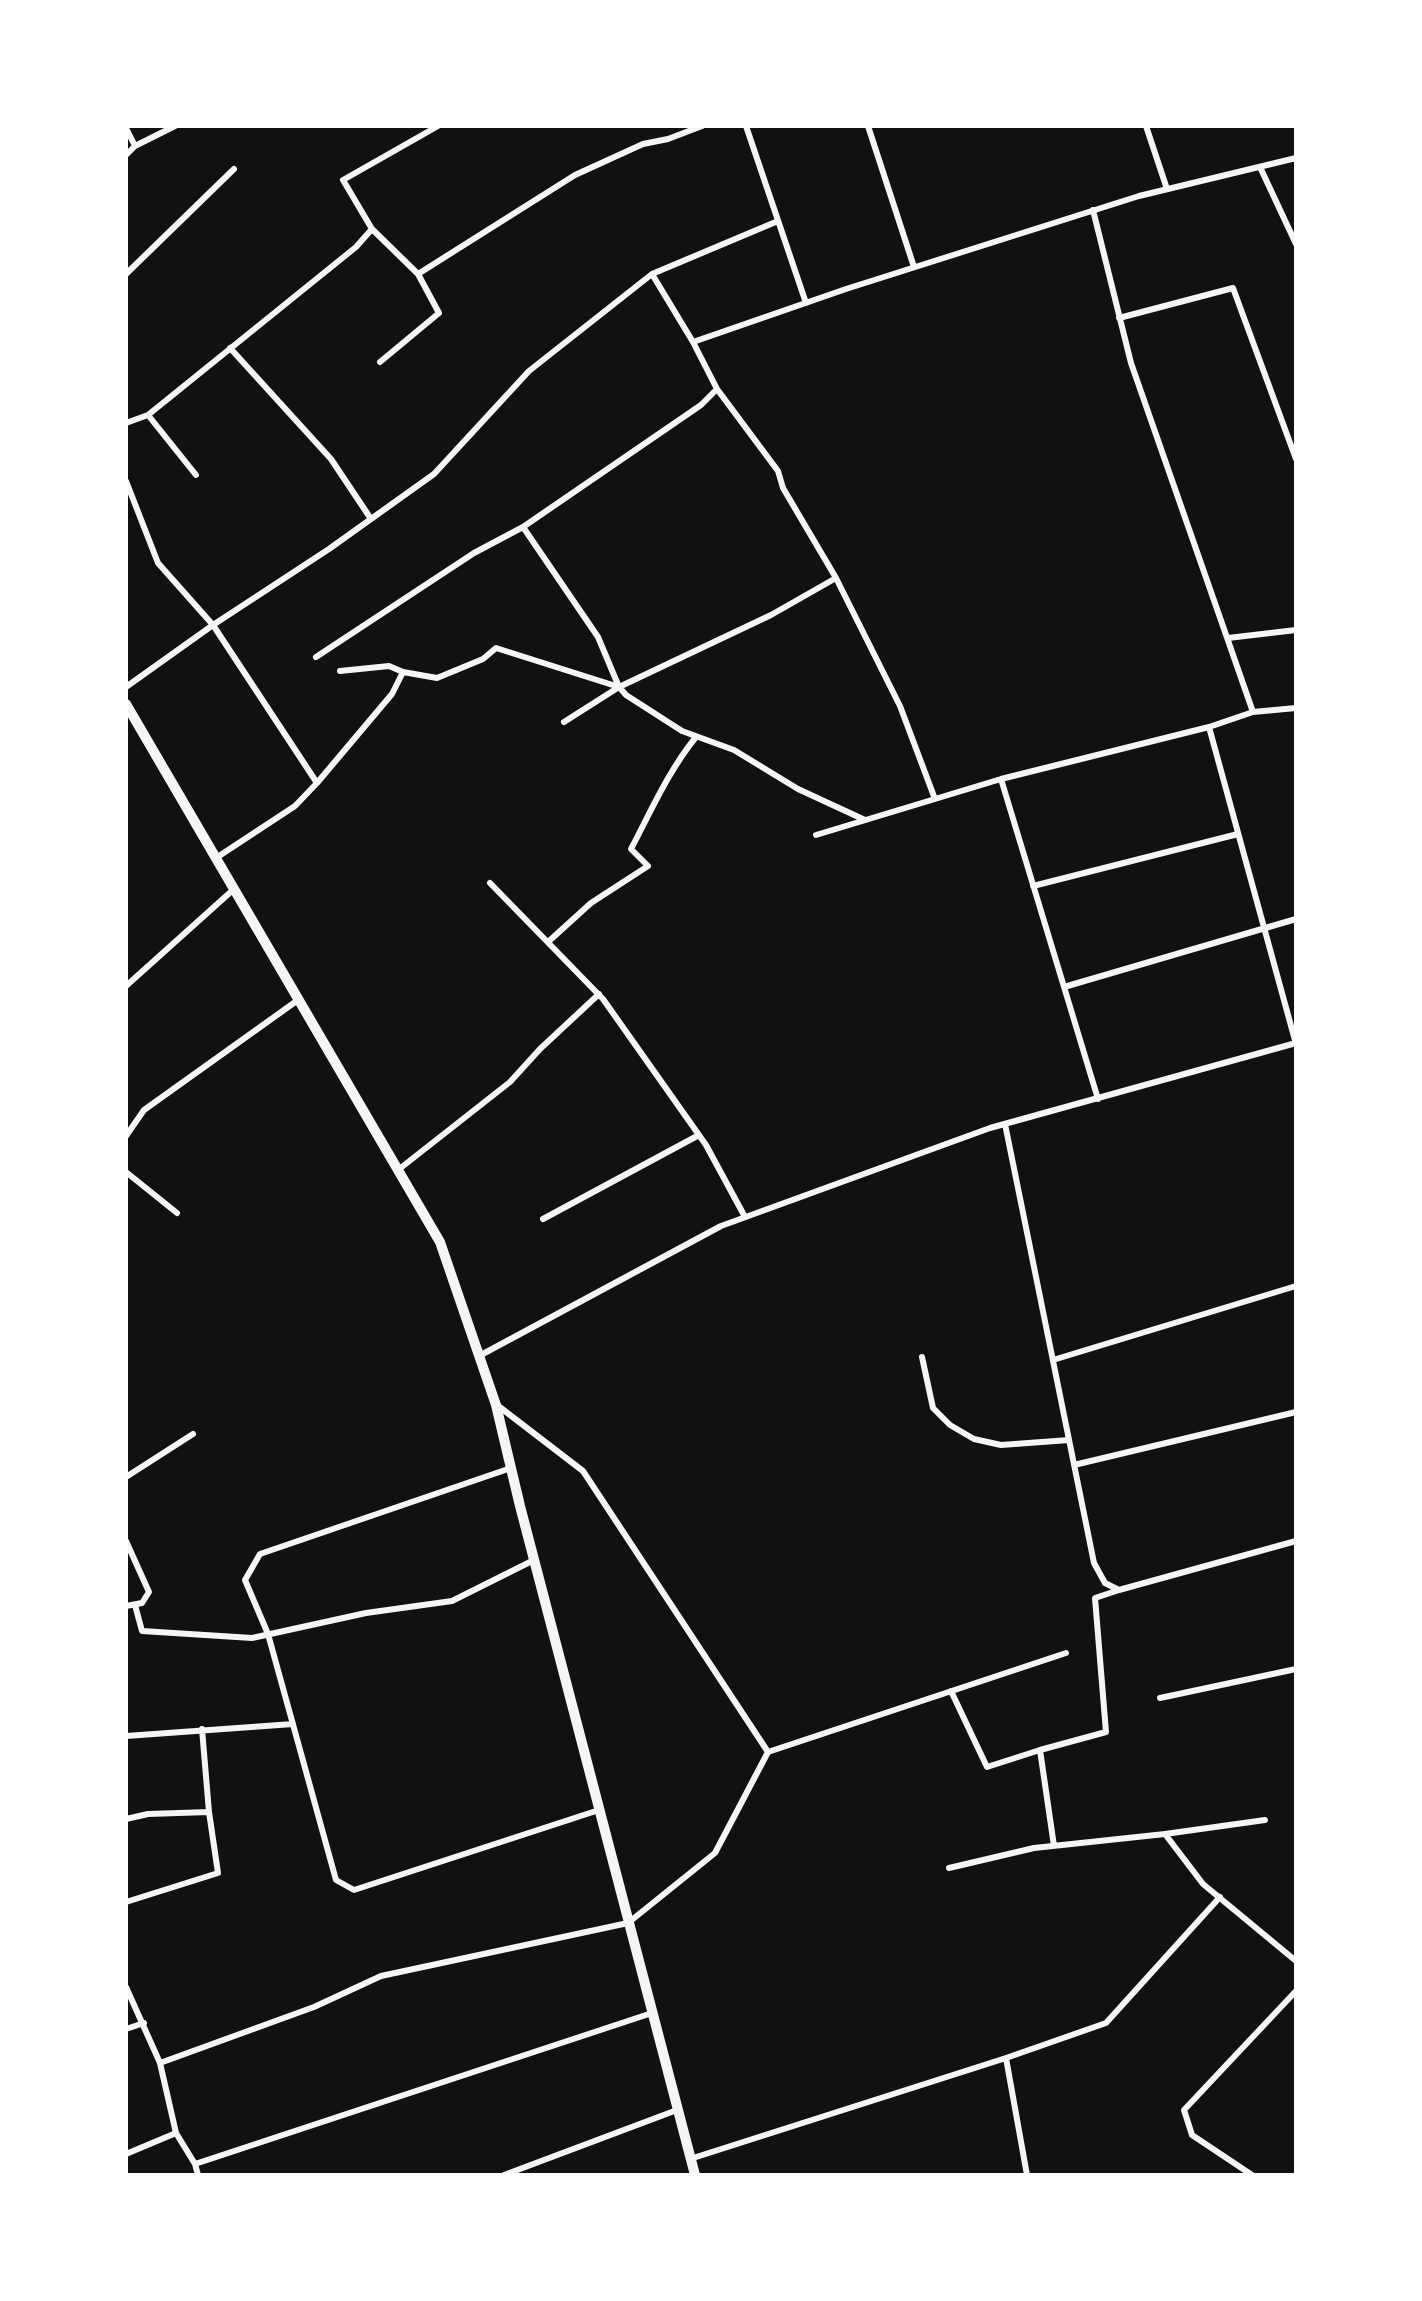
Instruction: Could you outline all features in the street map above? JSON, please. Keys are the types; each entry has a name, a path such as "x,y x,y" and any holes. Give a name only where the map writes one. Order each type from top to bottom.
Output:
{"street":[{"path":"126,155 135,146 175,126"},
{"path":"380,362 439,313 418,274 372,229 343,180 438,126"},
{"path":"418,274 575,175 643,144 668,139 702,126"},
{"path":"746,126 806,303"},
{"path":"868,126 914,267"},
{"path":"1146,126 1167,189"},
{"path":"126,128 135,146"},
{"path":"693,342 914,267 1093,210 1167,189 1296,158"},
{"path":"1260,167 1296,244"},
{"path":"126,274 234,169"},
{"path":"1093,210 1131,363 1253,712"},
{"path":"126,687 434,474 529,371 652,274 778,220"},
{"path":"126,423 148,415 356,247 372,229"},
{"path":"652,274 693,342 717,389 778,471 783,488 836,578 900,706 935,799"},
{"path":"1119,318 1233,288 1296,459"},
{"path":"230,348 332,459 371,519"},
{"path":"316,657 474,553 523,527 701,405 717,389"},
{"path":"148,415 196,475"},
{"path":"126,481 158,563 213,626 317,783"},
{"path":"523,527 598,637 619,687 633,701 696,737 734,750 798,789 865,820"},
{"path":"564,722 619,687 771,615 836,578"},
{"path":"1228,638 1296,630"},
{"path":"340,671 389,666 403,672 437,678 483,659 496,648 619,687"},
{"path":"216,858 295,806 392,694 403,672"},
{"path":"126,704 440,1242 496,1405 534,1560 695,2175"},
{"path":"816,835 1001,779 1209,727 1253,712 1296,708"},
{"path":"479,1356 721,1226 1005,1124 1296,1044 1209,727"},
{"path":"548,942 591,903 648,866 631,849 664,786 696,737"},
{"path":"1001,779 1098,1098"},
{"path":"1033,886 1238,834"},
{"path":"490,883 599,994 699,1135 745,1218"},
{"path":"126,986 234,889"},
{"path":"1064,987 1296,920"},
{"path":"398,1170 510,1082 540,1049 599,994"},
{"path":"126,1136 144,1110 298,999"},
{"path":"1005,1124 1094,1563 1105,1583 1119,1590"},
{"path":"543,1219 699,1135"},
{"path":"126,1172 177,1213"},
{"path":"1053,1360 1296,1286"},
{"path":"922,1357 933,1408 950,1425 974,1439 1001,1445 1069,1440"},
{"path":"496,1405 583,1472 768,1752"},
{"path":"1074,1466 1296,1412"},
{"path":"126,1477 194,1434"},
{"path":"511,1468 260,1554 245,1580 268,1634 336,1880 354,1890 599,1810"},
{"path":"951,1691 987,1767 1106,1732 1095,1598 1296,1540"},
{"path":"126,1541 149,1592 142,1603 126,1606"},
{"path":"135,1605 142,1631 252,1638 366,1613 452,1601 534,1560"},
{"path":"160,2063 314,2007 381,1976 628,1923 715,1853 768,1752 1066,1653"},
{"path":"1160,1698 1296,1669"},
{"path":"126,1736 293,1724"},
{"path":"126,1902 218,1873 202,1729"},
{"path":"1040,1750 1053,1846"},
{"path":"126,1819 148,1814 210,1812"},
{"path":"949,1868 1034,1848 1165,1834 1265,1820"},
{"path":"1165,1834 1203,1884 1296,1961"},
{"path":"690,2159 1006,2058 1106,2023 1220,1897"},
{"path":"126,1987 160,2063 176,2133 195,2164 198,2175"},
{"path":"1251,2175 1192,2135 1184,2110 1296,1991"},
{"path":"195,2164 652,2013"},
{"path":"126,2029 144,2023"},
{"path":"1006,2058 1027,2175"},
{"path":"504,2175 677,2110"},
{"path":"126,2154 176,2133"}]}
